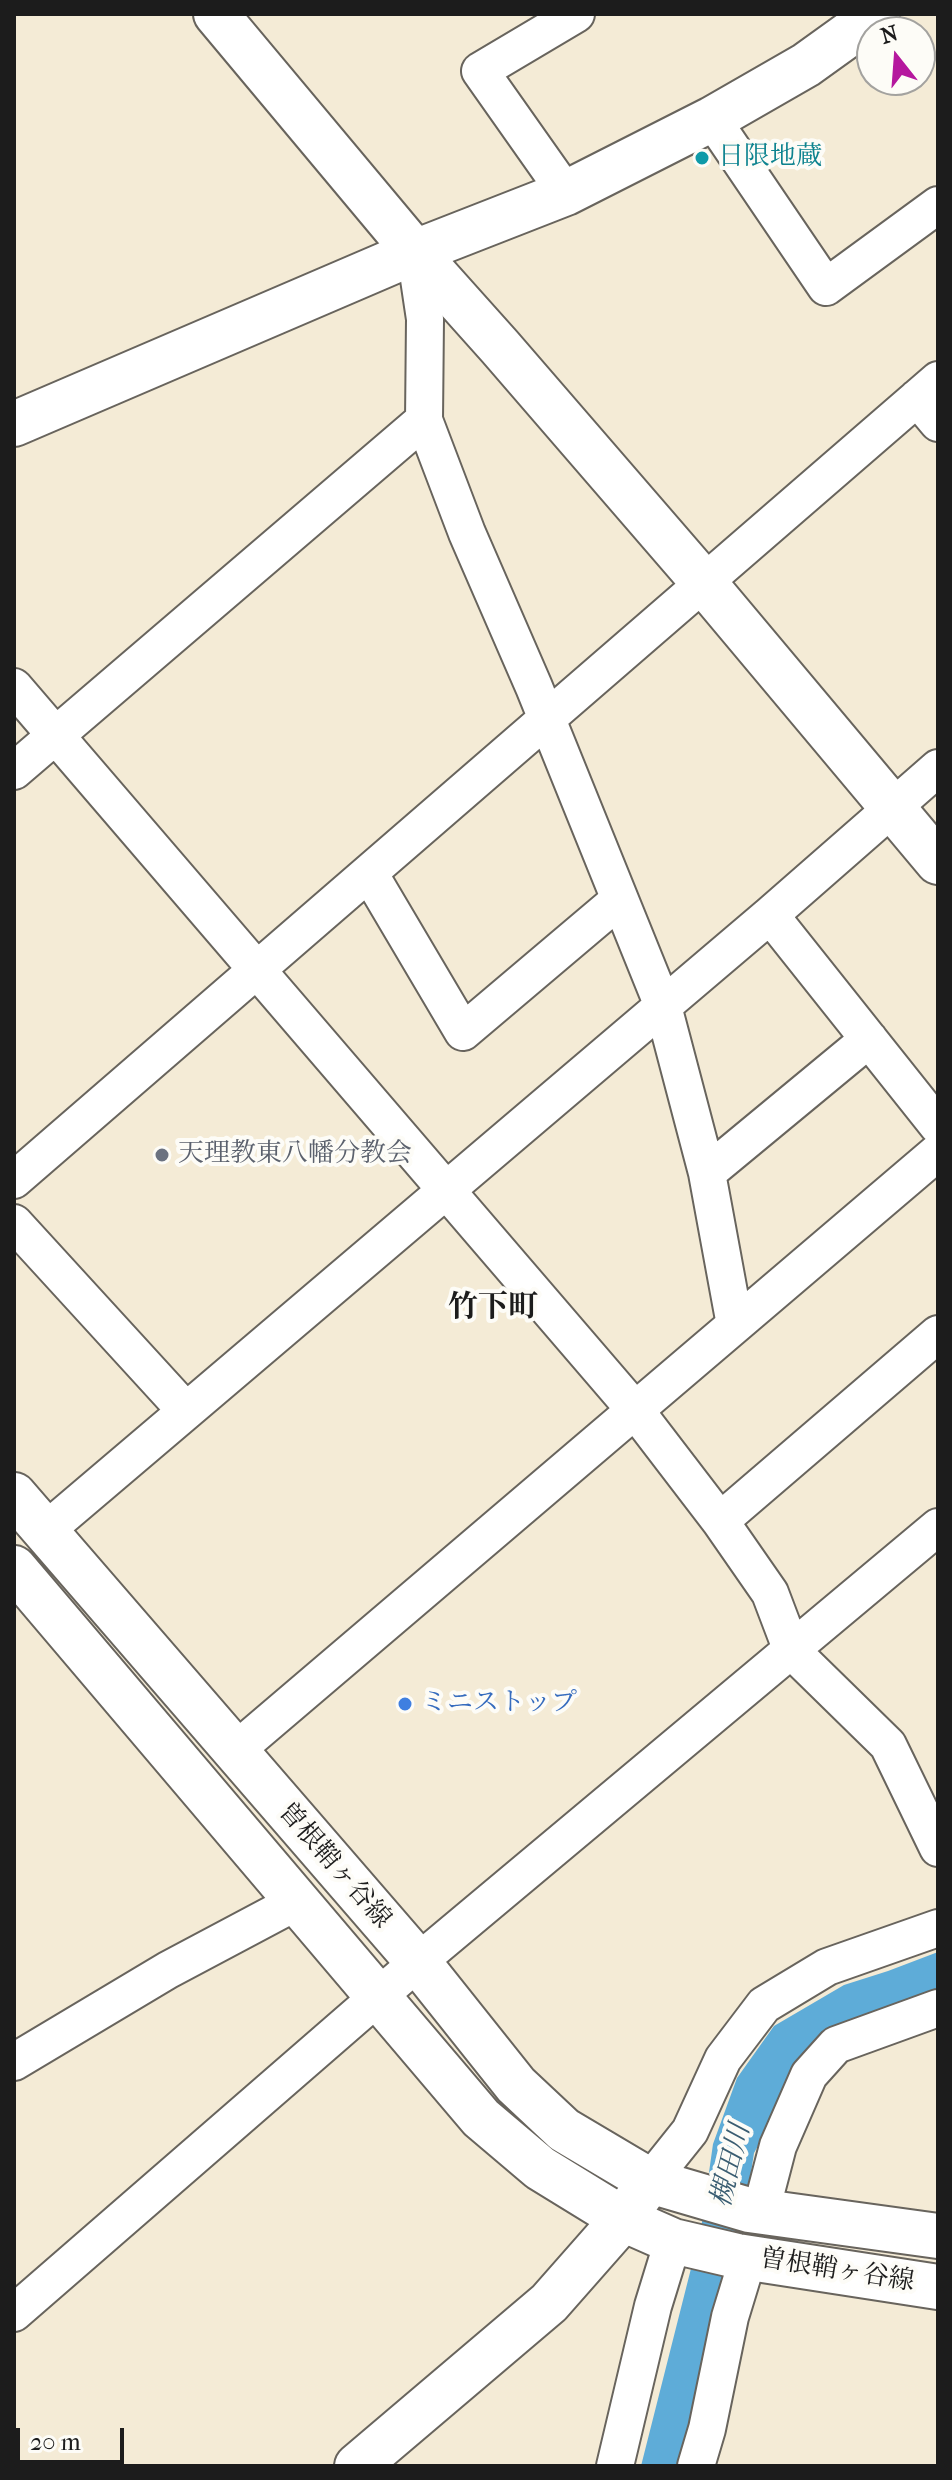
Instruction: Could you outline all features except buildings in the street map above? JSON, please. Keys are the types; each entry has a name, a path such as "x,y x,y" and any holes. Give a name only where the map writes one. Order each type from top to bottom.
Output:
{"street":[{"path":"216,14 415,252 704,583 938,862"},
{"path":"566,193 480,71 576,14"},
{"path":"14,424 415,252 566,193 712,119 806,65 877,14"},
{"path":"712,119 826,287 938,205"},
{"path":"415,252 425,319 424,420 467,533 663,1006 707,1173 735,1325"},
{"path":"14,1180 704,583 931,400"},
{"path":"14,771 424,420"},
{"path":"14,687 635,1410 720,1521 770,1593 792,1651 888,1745 938,1848"},
{"path":"44,1532 770,915 938,768"},
{"path":"369,873 463,1032 619,900"},
{"path":"770,915 938,1126"},
{"path":"707,1173 869,1039"},
{"path":"235,1751 938,1152"},
{"path":"14,1223 186,1411"},
{"path":"720,1521 938,1334"},
{"name":"曽根鞘ヶ谷線","path":"14,1495 418,1962 525,2094 564,2130 669,2186 755,2210 938,2236"},
{"path":"14,2313 418,1962 938,1527"},
{"name":"曽根鞘ヶ谷線","path":"14,1568 481,2118 540,2168 623,2219 673,2241 743,2257 938,2287"},
{"path":"14,2062 168,1970 296,1902"},
{"path":"357,2466 549,2303 623,2219 669,2186 723,2059 764,2005 827,1967 938,1928"},
{"path":"755,2210 778,2146 809,2075 836,2045 938,2008"},
{"path":"615,2466 653,2306 673,2241"},
{"path":"696,2466 707,2429 743,2257"}],"water":[{"name":"槻田川","path":"938,1952 938,1997 795,2080 754,2153 748,2192 681,2466 641,2466 701,2229 713,2144 737,2078 774,2026 844,1985"}],"place":[{"name":"日限地蔵","path":"702,158"},
{"name":"天理教東八幡分教会","path":"162,1155"},
{"name":"ミニストップ","path":"405,1704"}],"district":[{"name":"竹下町","path":"493,1309"}]}
